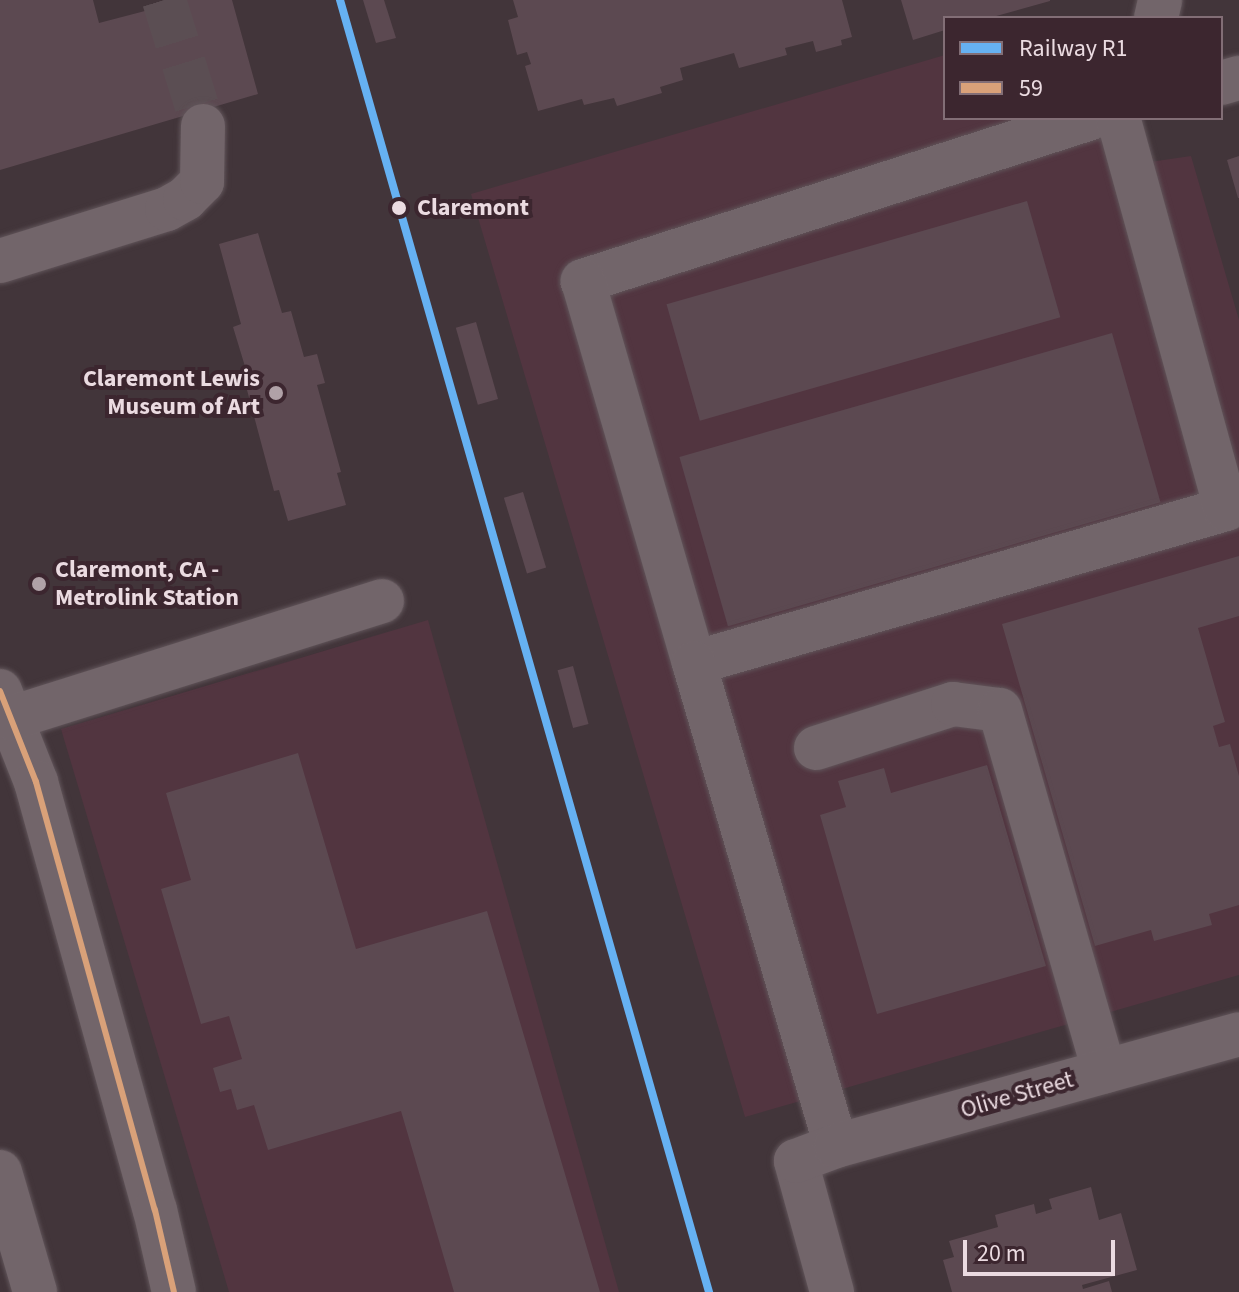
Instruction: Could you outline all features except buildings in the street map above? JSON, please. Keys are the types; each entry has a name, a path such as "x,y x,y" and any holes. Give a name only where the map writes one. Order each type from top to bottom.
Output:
{"street":[{"path":"694,663 1226,509 1119,120"},
{"path":"836,1146 583,281 1077,122"},
{"path":"0,261 167,209 185,199 202,182 203,126"},
{"path":"174,1292 155,1210 36,782 5,704 382,601"},
{"path":"816,748 953,704 1000,710 1104,1071"},
{"name":"Olive Street","path":"832,1292 796,1161 836,1146 1239,1034"},
{"path":"0,1172 35,1292"}],"shaded area":[{"path":"943,56 943,120 1101,120 1150,162 1191,156 1239,320 1239,975 745,1117 471,194"},
{"path":"428,620 619,1292 229,1292 61,729"}],"tunnel":[{"path":"164,0 203,126"}],"rail line":[{"name":"R1","path":"340,0 709,1292"}],"transit line":[{"name":"59","path":"0,691 36,782 155,1210 174,1292"}],"place":[{"name":"Claremont","path":"399,208"},
{"name":"Claremont Lewis Museum of Art","path":"276,393"},
{"name":"Claremont, CA - Metrolink Station","path":"39,584"}]}
